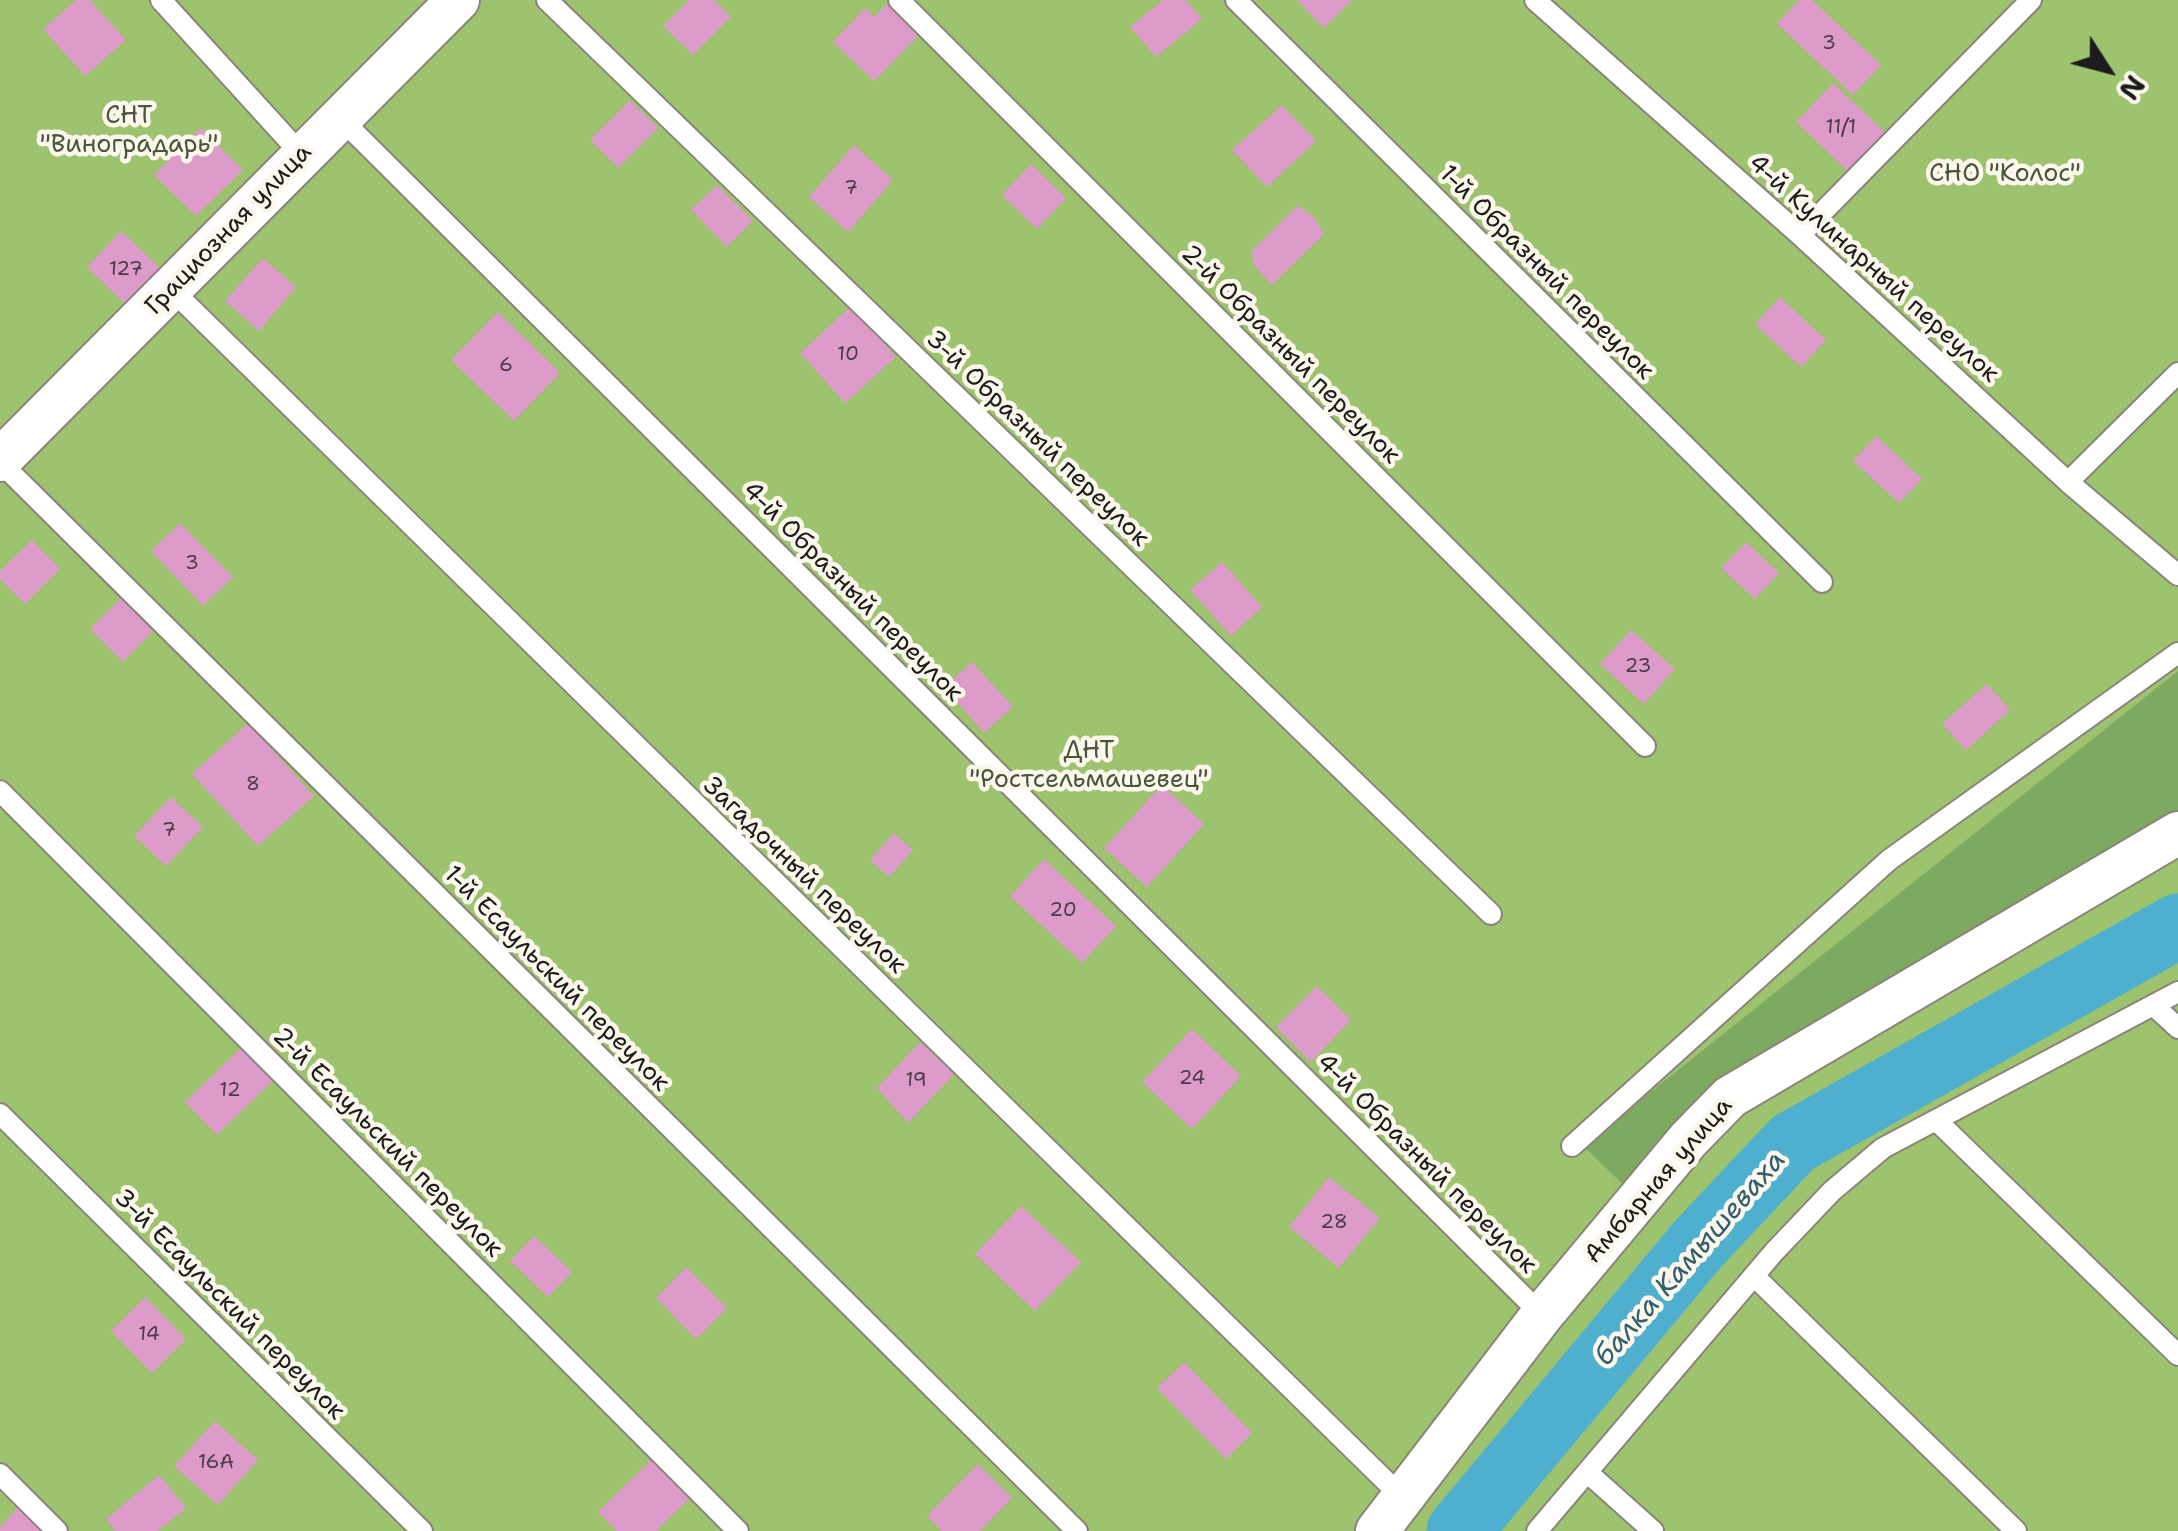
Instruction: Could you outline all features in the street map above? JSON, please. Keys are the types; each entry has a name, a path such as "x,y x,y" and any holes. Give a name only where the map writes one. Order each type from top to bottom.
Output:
{"street":[{"name":"Грациозная улица","path":"0,462 458,0"},
{"name":"Амбарная улица","path":"1377,1531 1542,1315 1688,1140 1730,1097 2178,833"}],"lane":[{"path":"161,0 302,155"},
{"name":"3-й Образный переулок","path":"547,0 1492,914"},
{"name":"2-й Образный переулок","path":"899,0 1645,746"},
{"name":"1-й Образный переулок","path":"1236,0 1822,582"},
{"name":"4-й Кулинарный переулок","path":"1535,0 1800,235 2068,482 2178,575"},
{"path":"1800,235 2032,0"},
{"name":"4-й Образный переулок","path":"339,117 1542,1315"},
{"name":"Загадочный переулок","path":"172,290 1402,1497"},
{"path":"2068,482 2178,374"},
{"name":"1-й Есаульский переулок","path":"0,462 1077,1531"},
{"path":"1572,1146 1889,860 2178,653"},
{"name":"2-й Есаульский переулок","path":"0,791 738,1531"},
{"path":"1537,1531 1754,1276 1845,1180 1883,1148 2178,992"},
{"path":"2153,1005 2178,1028"},
{"name":"3-й Есаульский переулок","path":"0,1114 422,1531"},
{"path":"1936,1120 2178,1355"},
{"path":"1754,1276 2016,1531"},
{"path":"1587,1472 1653,1531"},
{"path":"0,1474 57,1531"}],"green space":[{"name":"ДНТ \"Ростсельмашевец\"","path":"0,0 2178,0 2178,1531 0,1531"},
{"path":"2178,671 2178,814 1630,1191 1583,1146"}],"building":[{"path":"76,0 90,0 126,40 85,76 43,29"},
{"path":"689,0 714,0 731,17 693,55 663,26"},
{"path":"1163,0 1186,0 1202,19 1156,57 1130,27"},
{"path":"1297,0 1352,0 1324,28"},
{"path":"1799,0 1812,0 1881,65 1853,95 1777,24"},
{"path":"888,3 920,34 874,81 833,42 865,8 874,17"},
{"path":"1833,83 1886,133 1849,172 1796,122"},
{"path":"630,100 658,128 618,168 590,140"},
{"path":"1282,105 1316,141 1267,187 1232,150"},
{"path":"201,128 243,170 196,216 154,175"},
{"path":"854,145 893,180 848,232 809,197"},
{"path":"1031,164 1066,198 1037,229 1002,195"},
{"path":"717,185 753,221 727,247 691,210"},
{"path":"1297,206 1312,215 1324,234 1272,285 1253,264 1252,251"},
{"path":"121,231 165,273 130,309 87,267"},
{"path":"263,258 296,287 259,331 225,301"},
{"path":"1780,297 1826,340 1801,367 1755,324"},
{"path":"850,307 896,357 845,403 800,353"},
{"path":"498,312 560,373 514,421 451,360"},
{"path":"1876,436 1922,479 1899,503 1853,461"},
{"path":"180,523 233,577 203,606 151,551"},
{"path":"32,540 60,569 25,604 0,579 0,571"},
{"path":"1746,542 1779,573 1755,599 1721,568"},
{"path":"1222,562 1262,607 1231,636 1190,590"},
{"path":"122,597 155,629 123,662 90,629"},
{"path":"1631,630 1675,669 1644,704 1600,664"},
{"path":"972,662 1013,707 984,733 944,687"},
{"path":"1987,684 2010,710 1966,750 1942,724"},
{"path":"248,723 314,796 258,846 192,774"},
{"path":"1162,785 1204,824 1147,887 1104,848"},
{"path":"171,797 203,827 166,866 134,836"},
{"path":"894,833 913,850 889,877 870,860"},
{"path":"1044,859 1116,926 1082,963 1010,896"},
{"path":"1317,986 1351,1020 1311,1062 1276,1027"},
{"path":"1192,1029 1241,1076 1192,1129 1142,1082"},
{"path":"920,1042 954,1074 908,1123 877,1088"},
{"path":"243,1046 275,1079 217,1135 185,1102"},
{"path":"1329,1177 1380,1218 1339,1268 1289,1227"},
{"path":"1021,1206 1081,1262 1035,1311 975,1254"},
{"path":"534,1236 572,1272 548,1297 510,1261"},
{"path":"686,1267 727,1308 696,1339 656,1298"},
{"path":"145,1297 186,1339 152,1373 111,1331"},
{"path":"1184,1362 1252,1433 1226,1459 1157,1388"},
{"path":"215,1421 258,1460 218,1505 174,1466"},
{"path":"654,1457 691,1497 656,1531 617,1531 598,1512"},
{"path":"978,1464 1012,1498 980,1531 942,1531 927,1516"},
{"path":"159,1475 186,1508 158,1531 115,1531 106,1519"},
{"path":"20,1505 47,1531 0,1531"}],"waterway":[{"name":"балка Камышеваха","path":"1459,1531 1698,1244 1793,1143 2178,926"}],"park label":[{"name":"СНТ \"Виноградарь\"","path":"129,130"},
{"name":"СНО \"Колос\"","path":"2005,174"}]}
